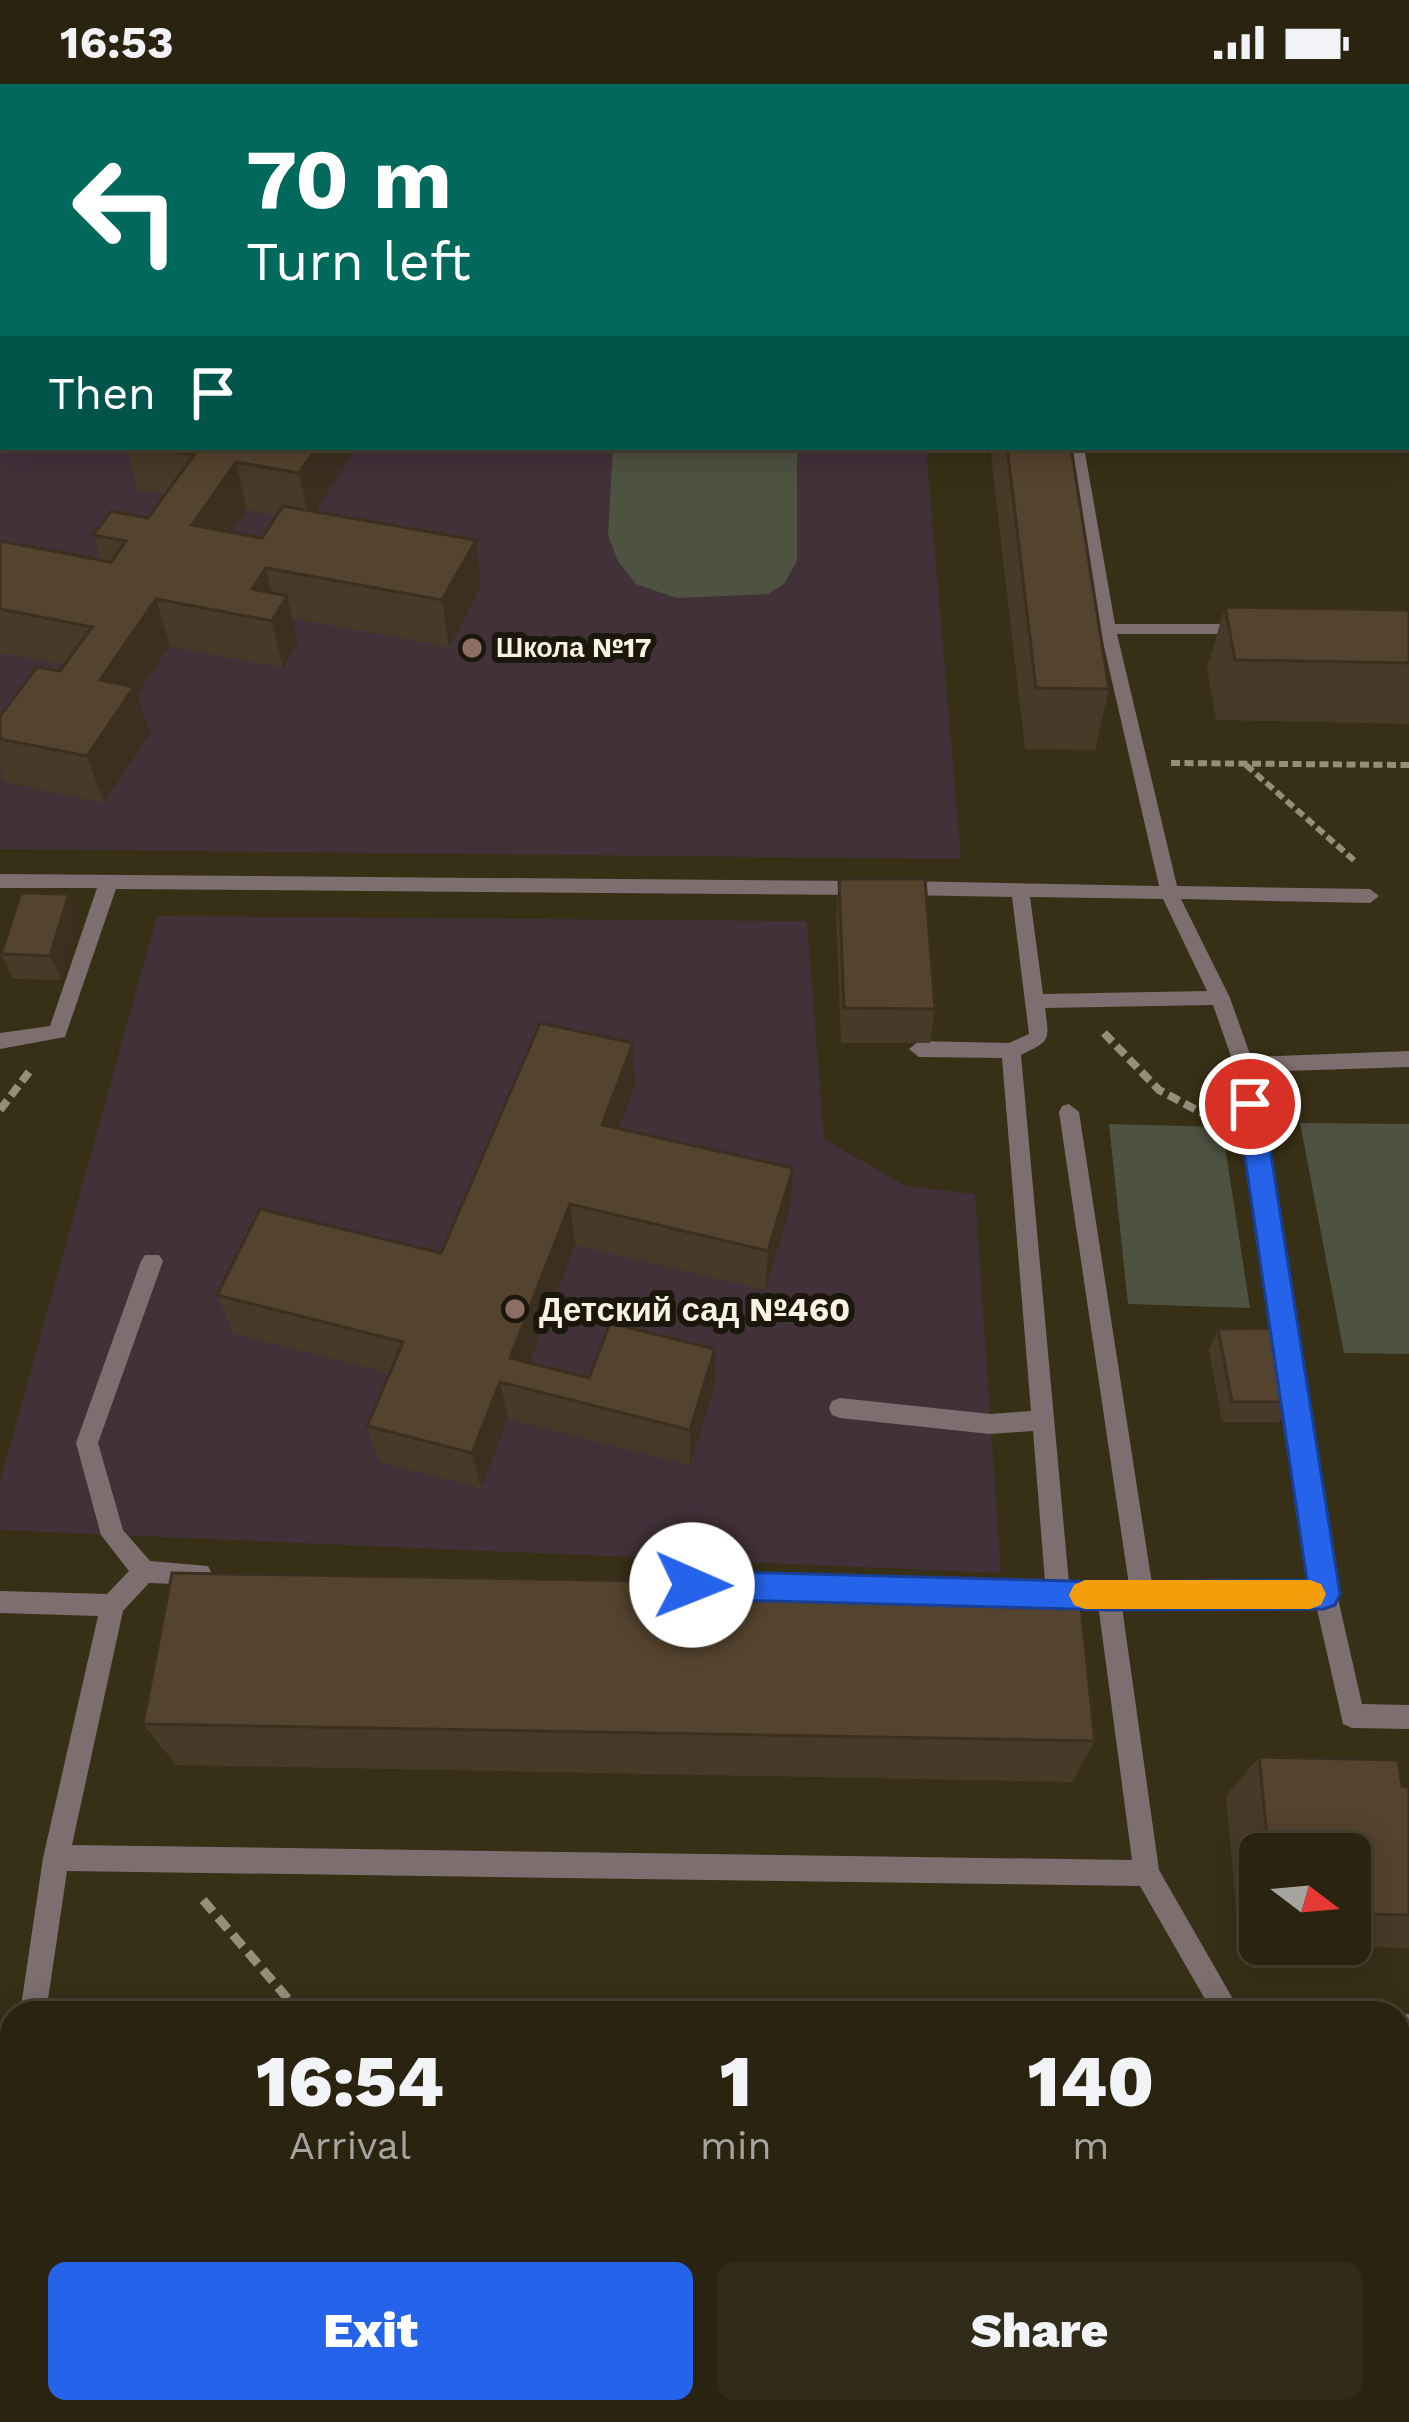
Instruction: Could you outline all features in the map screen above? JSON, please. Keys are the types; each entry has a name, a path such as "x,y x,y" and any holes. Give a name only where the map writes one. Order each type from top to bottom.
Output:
{"lane":[{"path":"1078,450 1108,629 1170,895 1220,998 1244,1065 1324,1594 1352,1716 1409,1717"},
{"path":"1108,629 1264,630"},
{"path":"0,881 1370,896"},
{"path":"0,1041 58,1032 108,884"},
{"path":"919,1049 1011,1051 1039,1038 1020,889"},
{"path":"1033,1001 1220,998"},
{"path":"1011,1051 1042,1420 1046,1593 1324,1594"},
{"path":"1244,1065 1409,1059"},
{"path":"1069,1112 1142,1594"},
{"path":"144,1572 113,1535 87,1443 152,1261"},
{"path":"840,1408 990,1424 1042,1420"},
{"path":"35,2001 56,1858 112,1604 144,1572 214,1574"},
{"path":"1108,1596 1147,1873 1221,2001"},
{"path":"0,1603 112,1604"},
{"path":"56,1858 1147,1873"}],"path":[{"path":"1138,763 1409,764"},
{"path":"1245,764 1362,868"},
{"path":"1087,1000 1106,1037 1159,1090 1256,1142"},
{"path":"167,1858 290,2001"}],"shaded area":[{"name":"Школа №17","path":"0,450 926,450 961,859 0,849"},
{"name":"Детский сад №460","path":"157,916 807,921 824,1139 906,1186 975,1194 1001,1573 0,1530 0,1482"}],"green space":[{"path":"613,450 797,450 797,561 784,584 768,594 676,598 636,584 618,561 608,535"},
{"path":"1300,1123 1409,1124 1409,1354 1344,1353"},
{"path":"1109,1124 1222,1127 1250,1308 1128,1304"}],"building":[{"path":"166,450 315,450 299,473 236,462 192,525 262,538 283,506 476,540 442,600 266,568 252,589 287,596 272,621 156,599 100,680 134,687 87,756 0,739 0,716 37,667 60,671 92,627 0,609 0,541 111,562 126,541 93,535 111,511 148,518 194,455"},
{"path":"1007,450 1071,450 1109,689 1036,688"},
{"path":"1225,607 1409,610 1409,663 1235,660"},
{"path":"839,879 925,879 935,1009 844,1008"},
{"path":"21,893 69,894 50,956 1,954"},
{"path":"540,1023 633,1043 602,1125 793,1168 768,1251 570,1204 510,1358 589,1378 610,1323 715,1349 690,1430 500,1382 472,1453 367,1426 403,1342 217,1295 260,1209 441,1253"},
{"path":"1275,1328 1290,1402 1232,1402 1218,1329"},
{"path":"172,1573 1079,1588 1095,1741 143,1724"},
{"path":"1259,1757 1398,1760 1402,1786 1409,1787 1409,1915 1371,1914 1371,1833 1267,1833"}],"slow traffic":[{"path":"1085,1595 1310,1594"}],"place":[{"name":"Школа №17","path":"472,648"},
{"name":"Детский сад №460","path":"515,1309"}],"route":[{"path":"692,1585 1108,1596 1324,1594 1250,1104"}]}
